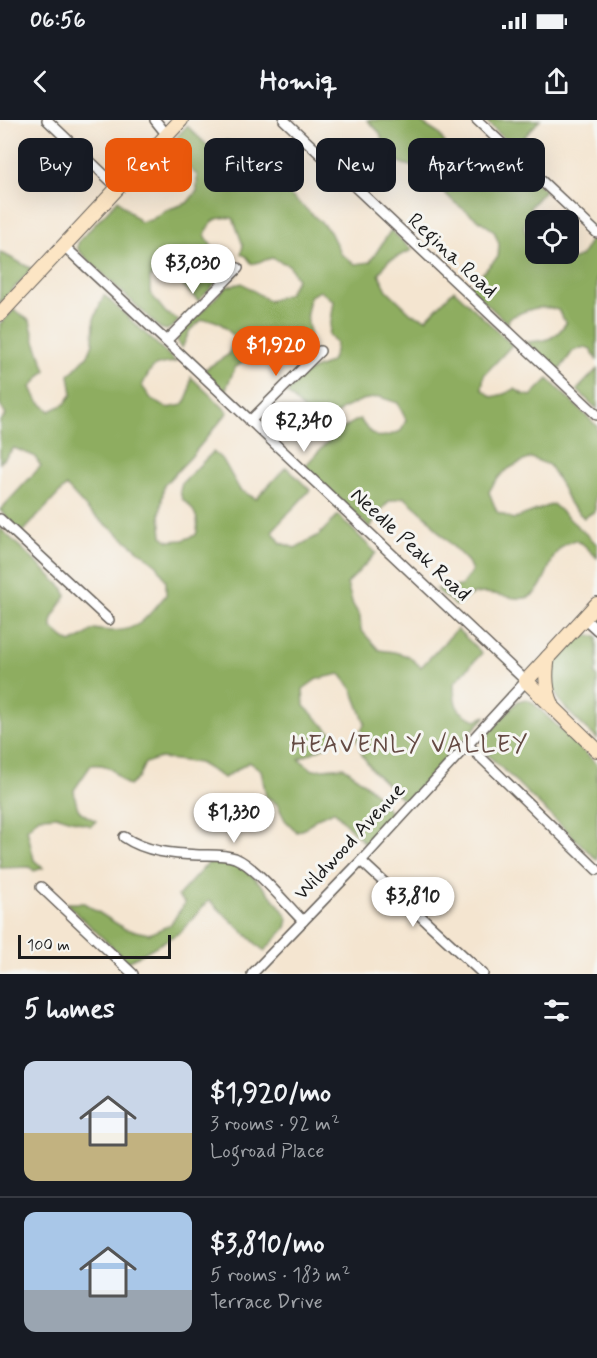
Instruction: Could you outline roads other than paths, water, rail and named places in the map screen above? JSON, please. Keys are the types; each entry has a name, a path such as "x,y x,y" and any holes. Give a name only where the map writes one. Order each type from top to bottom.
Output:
{"street":[{"path":"47,120 105,176"},
{"path":"155,120 167,135"},
{"path":"164,138 180,120"},
{"name":"Regina Road","path":"284,120 597,416"},
{"path":"477,120 597,233"},
{"path":"0,314 114,192"},
{"name":"Needle Peak Road","path":"64,246 597,750"},
{"path":"166,341 238,268"},
{"path":"250,421 320,351"},
{"path":"0,519 109,620"},
{"name":"Wildwood Avenue","path":"258,972 597,603"},
{"path":"584,618 597,630"},
{"path":"548,657 545,676 550,700 555,709"},
{"path":"468,745 597,870"},
{"path":"124,837 142,847 157,851 223,855 243,862 254,870 303,921"},
{"path":"361,861 483,974"},
{"path":"41,886 133,974"}],"district":[{"name":"HEAVENLY VALLEY","path":"410,744"}]}
